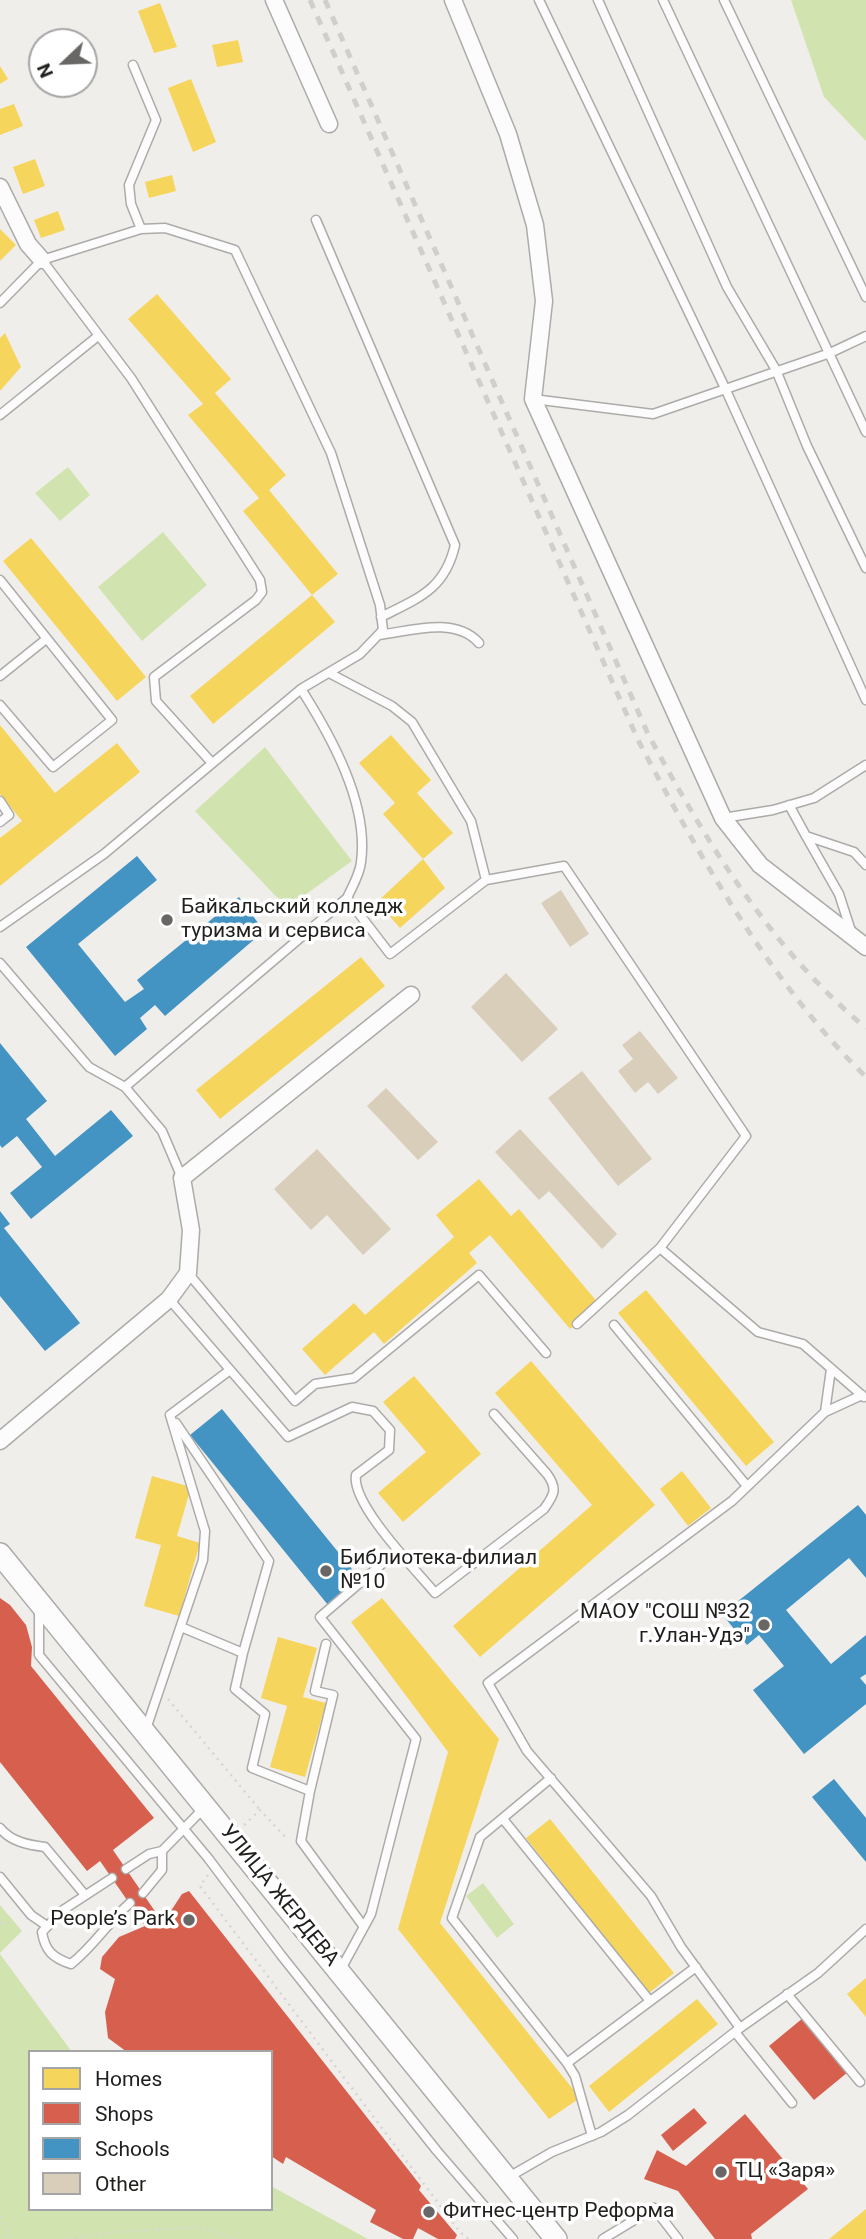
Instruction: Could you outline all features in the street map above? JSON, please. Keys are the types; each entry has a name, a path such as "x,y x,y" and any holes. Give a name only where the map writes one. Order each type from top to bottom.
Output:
{"main road":[{"name":"УЛИЦА ЖЕРДЕВА","path":"0,1554 556,2239"}],"street":[{"path":"274,0 329,124"},
{"path":"455,1 508,134 535,225 544,301 533,399 723,818 760,865 866,947"},
{"path":"0,187 28,244 41,260"},
{"path":"0,1441 169,1299 188,1273 191,1230 182,1178 411,995"}],"lane":[{"path":"540,0 724,388 866,700"},
{"path":"598,0 727,287 776,370 807,446 866,568"},
{"path":"663,0 866,432"},
{"path":"724,0 866,297"},
{"path":"133,65 156,120 129,185 131,204 141,229"},
{"path":"316,220 456,545 450,568 438,583 412,602 382,617"},
{"path":"0,303 41,260 141,229 165,228 234,250 331,453 382,617 383,630 360,654 300,689 104,855 0,927"},
{"path":"41,260 131,378 260,580 262,592 256,600 154,677 156,701 212,763"},
{"path":"0,415 98,336"},
{"path":"533,399 653,414 830,353 866,336"},
{"path":"0,579 45,640 112,720 53,767 0,705"},
{"path":"379,635 450,627 471,634 479,643"},
{"path":"0,676 45,640"},
{"path":"329,673 392,706 412,722 471,821 486,880"},
{"path":"125,1087 347,898 362,864 361,824 344,769 326,728 300,689"},
{"path":"723,818 789,806 814,798 866,765"},
{"path":"0,801 9,815 0,821"},
{"path":"789,806 839,894 852,935"},
{"path":"806,836 853,852 866,865"},
{"path":"347,898 390,954 486,880 564,866 746,1136 660,1248 577,1324"},
{"path":"0,963 89,1067 125,1087 162,1131 182,1178"},
{"path":"660,1248 758,1332 803,1344 864,1397 825,1412 747,1486 665,1553 488,1683 527,1751 652,1896 695,1967 792,2103"},
{"path":"188,1273 295,1401 316,1384 354,1378 479,1275 546,1353"},
{"path":"169,1299 288,1437 352,1408 373,1411 390,1430 389,1450 356,1475 355,1485 372,1516 435,1593 544,1509 555,1494 555,1485 547,1474 494,1414"},
{"path":"614,1325 747,1486"},
{"path":"825,1412 831,1369"},
{"path":"170,1415 230,1370"},
{"path":"145,1732 203,1560 205,1531 170,1415"},
{"path":"170,1415 268,1561 235,1689 265,1714 252,1768 310,1791"},
{"path":"340,1972 371,1914 416,1739 320,1617 383,1563"},
{"path":"39,1603 39,1656 182,1828 419,2130 513,2239"},
{"path":"181,1627 243,1653"},
{"path":"326,1644 315,1691 333,1695 301,1842 364,1927"},
{"path":"551,1778 480,1837 452,1918 567,2063 575,2076 592,2136"},
{"path":"126,1869 149,1854 162,1850 206,1806"},
{"path":"503,1819 650,2001"},
{"path":"0,1828 6,1836 45,1847 85,1895"},
{"path":"143,1893 162,1870 162,1850"},
{"path":"0,1877 31,1915 47,1926"},
{"path":"112,1878 63,1910 42,1932 44,1945 55,1959 71,1964 94,1945 130,1903"},
{"path":"507,2178 552,2152 592,2136 664,2090 738,2030 818,1973 866,1929"},
{"path":"567,2063 695,1967"},
{"path":"787,1994 860,2082"},
{"path":"603,2239 654,2208 678,2239"}],"path":[{"path":"160,1689 260,1810"},
{"path":"0,1923 14,1923"},
{"path":"0,2217 9,2233 8,2239"},
{"path":"68,2239 115,2232 200,2227 235,2239"}],"green space":[{"path":"791,0 866,0 866,141 824,97"},
{"path":"68,467 90,495 60,521 35,493"},
{"path":"163,532 207,585 142,641 98,587"},
{"path":"265,747 352,861 287,908 195,811"},
{"path":"483,1883 514,1924 497,1938 466,1896"},
{"path":"0,1905 22,1931 0,1953"},
{"path":"0,1954 71,2050 28,2050 28,2211 273,2211 273,2187 368,2239 0,2239"}],"building: Homes":[{"path":"160,3 177,47 154,53 138,11"},
{"path":"238,40 243,62 217,67 212,45"},
{"path":"0,66 8,79 0,84"},
{"path":"191,79 216,142 193,152 168,88"},
{"path":"14,104 23,126 0,135 0,109"},
{"path":"35,159 45,186 23,194 13,167"},
{"path":"172,175 176,191 149,198 145,182"},
{"path":"58,211 65,230 41,238 34,220"},
{"path":"0,229 16,245 0,261"},
{"path":"157,294 231,379 215,393 286,475 269,490 338,574 312,595 243,511 259,498 188,415 203,404 128,319"},
{"path":"5,333 21,367 0,391 0,338"},
{"path":"31,538 146,677 117,701 3,561"},
{"path":"312,595 335,622 213,724 190,696"},
{"path":"0,725 55,793 117,743 140,772 0,886 0,838 22,821 0,794"},
{"path":"391,735 431,780 417,793 453,833 423,859 383,814 395,803 359,763"},
{"path":"423,859 445,888 400,928 377,902"},
{"path":"361,957 385,986 220,1119 196,1090"},
{"path":"479,1179 511,1216 519,1209 599,1304 570,1329 490,1235 469,1253 477,1263 384,1344 374,1332 325,1375 302,1349 354,1303 365,1315 454,1237 436,1215"},
{"path":"646,1290 774,1442 746,1466 618,1313"},
{"path":"531,1361 655,1505 480,1657 453,1626 592,1505 495,1393"},
{"path":"414,1376 481,1454 403,1522 378,1493 426,1452 383,1402"},
{"path":"682,1471 711,1508 688,1526 660,1489"},
{"path":"152,1476 191,1487 177,1536 200,1543 179,1616 144,1606 161,1545 135,1538"},
{"path":"382,1598 499,1739 440,1923 580,2098 549,2119 398,1929 448,1752 351,1622"},
{"path":"278,1637 317,1648 303,1697 326,1703 305,1777 270,1767 287,1706 261,1698"},
{"path":"550,1819 674,1973 649,1993 526,1838"},
{"path":"866,1978 866,2017 847,1994"},
{"path":"697,1999 718,2024 609,2112 589,2086"},
{"path":"866,2209 866,2239 829,2239"}],"building: Shops":[{"name":"People’s Park","path":"0,1598 10,1605 26,1625 32,1647 31,1666 154,1818 113,1850 163,1923 182,1894 189,1891 421,2186 419,2190 457,2235 455,2239 438,2239 418,2228 413,2239 403,2239 370,2222 376,2210 286,2157 283,2164 273,2157 273,2050 124,2050 108,2038 105,2012 115,1979 100,1969 102,1957 119,1937 145,1926 100,1861 87,1871 0,1762"},
{"path":"803,2018 848,2072 814,2100 769,2046"},
{"path":"694,2108 707,2123 673,2151 661,2135"},
{"name":"ТЦ «Заря»","path":"745,2114 808,2189 751,2234 752,2239 715,2239 678,2191 644,2179 657,2150 686,2166"}],"building: Schools":[{"name":"Байкальский колледж туризма и сервиса","path":"137,856 157,880 78,944 125,1002 144,989 137,980 239,897 264,931 165,1016 155,1005 140,1018 147,1029 115,1056 26,947"},
{"path":"0,1043 47,1101 26,1119 55,1156 111,1110 133,1136 31,1219 10,1193 42,1167 17,1136 2,1148 0,1145"},
{"path":"0,1211 10,1224 4,1228 80,1323 45,1351 0,1296"},
{"path":"222,1409 360,1579 328,1605 190,1435"},
{"name":"МАОУ \"СОШ №32 г.Улан-Удэ\"","path":"858,1505 866,1515 866,1578 849,1558 786,1610 831,1664 866,1635 866,1674 860,1678 866,1685 866,1704 804,1754 753,1690 784,1666 759,1635 747,1645 722,1614"},
{"path":"834,1779 866,1818 866,1862 812,1797"}],"building: Other":[{"path":"561,890 589,934 570,947 541,903"},
{"path":"506,973 558,1029 522,1062 471,1007"},
{"path":"640,1031 678,1078 658,1094 648,1082 635,1093 618,1071 633,1059 622,1045"},
{"path":"582,1071 652,1159 618,1186 548,1098"},
{"path":"386,1088 438,1142 418,1160 367,1106"},
{"path":"520,1129 617,1234 602,1249 549,1191 539,1200 495,1152"},
{"path":"317,1149 391,1229 363,1255 327,1215 311,1230 274,1189"}],"railway":[{"path":"310,0 638,740 712,873 769,961 799,1002 866,1077"},
{"path":"325,0 648,734 717,853 770,928 831,997 866,1028"}],"place":[{"name":"Байкальский колледж туризма и сервиса","path":"167,920"},
{"name":"Библиотека-филиал №10","path":"326,1571"},
{"name":"МАОУ \"СОШ №32 г.Улан-Удэ\"","path":"764,1625"},
{"name":"People’s Park","path":"189,1920"},
{"name":"ТЦ «Заря»","path":"721,2172"},
{"name":"Фитнес-центр Реформа","path":"429,2212"}]}
